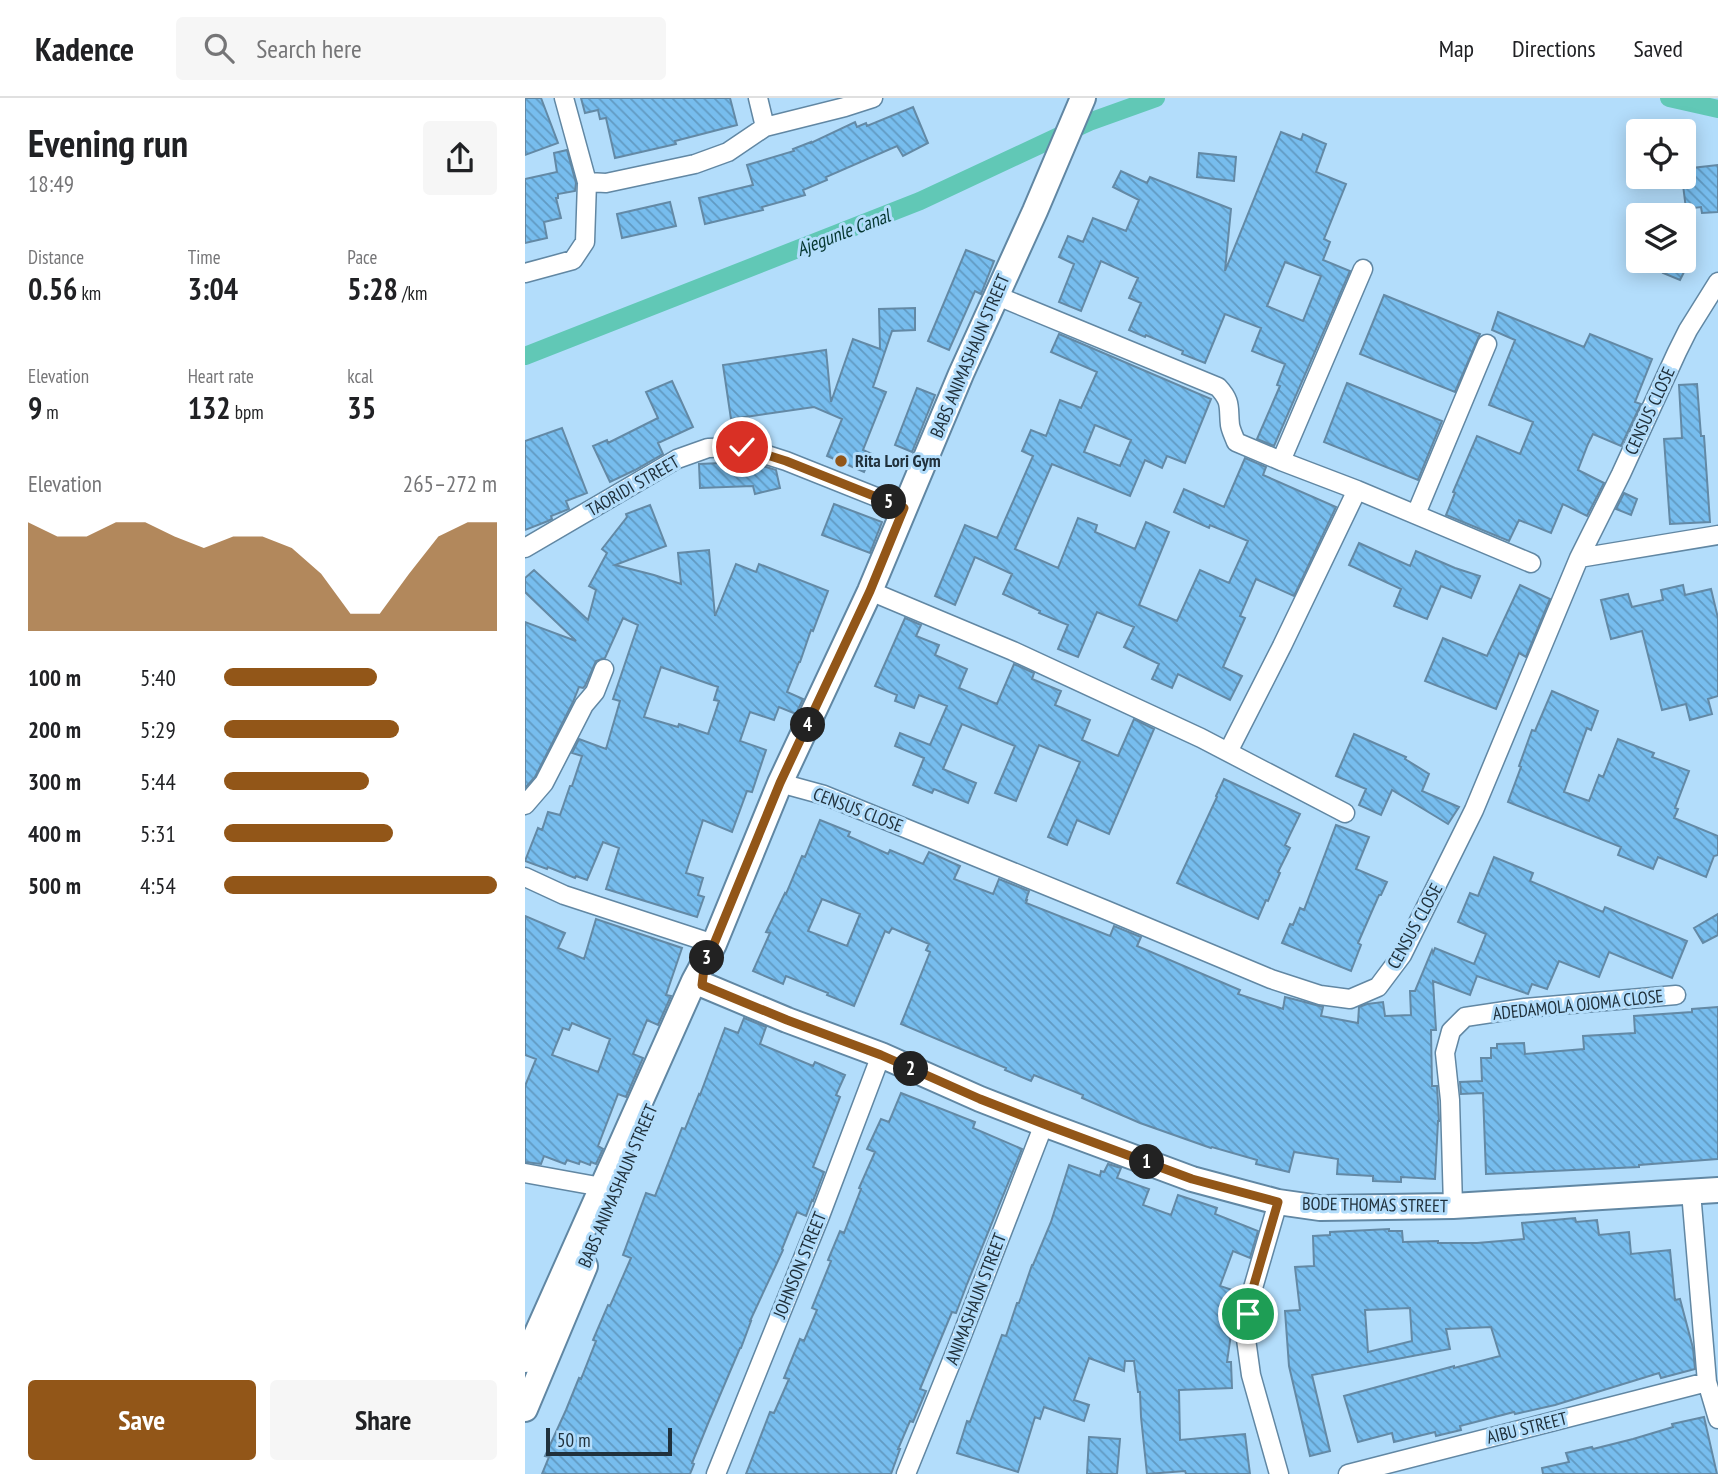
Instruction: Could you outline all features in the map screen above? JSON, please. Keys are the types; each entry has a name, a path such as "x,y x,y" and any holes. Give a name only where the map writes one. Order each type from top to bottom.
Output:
{"main road":[{"name":"BABS ANIMASHAUN STREET","path":"525,1409 780,783 870,591 995,295 1035,211 1083,98"},
{"name":"BABS ANIMASHAUN STREET","path":"525,1360 704,968"},
{"name":"BODE THOMAS STREET","path":"704,968 787,1020 881,1055 980,1099 1192,1179 1278,1202 1320,1208 1453,1206 1718,1190"}],"street":[{"path":"525,273 573,260 585,242 587,182 564,98"},
{"path":"758,98 765,127"},
{"path":"587,182 606,183 695,163 728,152 765,127 873,98"},
{"path":"1281,461 1363,269"},
{"name":"CENSUS CLOSE","path":"780,783 837,800 1271,979 1320,995 1350,999 1378,987 1402,955 1474,810 1579,558 1688,330 1718,282"},
{"path":"995,295 1218,387 1227,396 1231,412 1230,427 1237,442 1531,563"},
{"path":"1416,514 1487,344"},
{"name":"TAORIDI STREET","path":"525,548 677,459 708,448 742,447 786,461 904,508"},
{"path":"1229,752 1357,490"},
{"path":"1579,558 1718,535"},
{"path":"870,591 1013,651 1229,752 1346,813"},
{"path":"525,806 544,783 585,705 595,692 604,669"},
{"path":"525,877 704,968"},
{"name":"ADEDAMOLA OJOMA CLOSE","path":"1453,1206 1450,1100 1445,1053 1451,1031 1465,1017 1525,1008 1676,995"},
{"name":"JOHNSON STREET","path":"716,1474 820,1216 881,1055"},
{"name":"ANIMASHAUN STREET","path":"907,1474 1044,1124"},
{"path":"525,1173 603,1186"},
{"path":"1691,1192 1707,1381 1718,1419"},
{"path":"1278,1202 1253,1288 1245,1339 1251,1375 1279,1474"},
{"name":"AIBU STREET","path":"1348,1474 1707,1381"}],"building":[{"path":"525,98 541,98 558,143 525,155"},
{"path":"581,98 730,98 737,125 675,141 676,144 615,158 606,118 600,119 598,110 585,113"},
{"path":"913,107 928,143 903,156 897,146 826,177 827,180 803,190 805,195 762,207 763,210 705,224 699,198 753,185 747,165 794,151 793,149 855,122 857,127 866,123 867,126"},
{"path":"1281,132 1301,140 1303,134 1326,144 1316,172 1346,184 1324,239 1330,242 1323,260 1350,271 1274,446 1257,439 1280,386 1277,385 1285,364 1252,351 1261,328 1225,314 1205,363 1182,354 1183,351 1129,330 1141,303 1129,298 1138,278 1101,261 1081,311 1059,302 1074,264 1059,257 1068,236 1083,242 1093,218 1126,231 1139,200 1113,187 1121,171 1147,183 1150,177 1231,209 1225,271","holes":["1285,262 1321,276 1303,321 1267,306"]},
{"path":"567,150 576,183 575,191 558,194 556,198 561,218 544,222 547,238 525,243 525,179 557,172 554,153"},
{"path":"1199,153 1236,157 1234,181 1197,177"},
{"path":"1718,165 1718,212 1702,213 1701,207 1696,208 1696,203 1685,203 1684,189 1696,189 1696,168"},
{"path":"670,202 676,226 622,238 617,214"},
{"path":"966,250 994,261 981,294 975,291 949,350 928,341"},
{"path":"1663,273 1684,273 1680,280"},
{"path":"1384,295 1480,334 1455,392 1360,354"},
{"path":"915,308 915,330 892,331 873,387 886,392 863,450 872,454 864,472 827,456 842,419 814,407 731,419 723,365 826,350 831,402 853,339 880,349 879,309"},
{"path":"1498,312 1584,347 1590,334 1652,359 1635,402 1641,404 1621,446 1593,434 1588,444 1578,470 1604,483 1587,516 1563,504 1551,533 1519,520 1509,541 1446,515 1477,436 1520,454 1533,422 1489,405 1515,340 1492,330"},
{"path":"1059,334 1211,399 1185,463 1167,456 1162,468 1145,460 1130,496 1052,464 1015,549 1058,568 1078,518 1097,525 1095,532 1135,549 1146,522 1169,532 1139,605 1177,621 1200,570 1229,583 1248,541 1210,525 1209,528 1174,512 1184,489 1224,507 1245,458 1266,467 1263,475 1336,507 1294,596 1256,579 1240,616 1245,618 1223,667 1242,676 1230,700 1178,674 1172,688 1152,679 1159,664 1124,647 1134,627 1097,612 1078,657 1058,649 1068,625 1003,594 1012,574 975,557 955,605 935,596 965,525 997,538 1033,456 1022,451 1031,430 1046,436 1060,400 1081,408 1097,372 1051,352","holes":["1095,425 1131,440 1120,466 1084,452"]},
{"path":"672,381 693,427 658,443 663,454 610,482 593,446 607,440 608,443 658,418 646,392"},
{"path":"1347,383 1442,421 1418,480 1324,442"},
{"path":"1697,384 1710,522 1670,524 1664,439 1682,438 1679,385"},
{"path":"917,388 935,395 912,452 895,445"},
{"path":"562,428 587,493 566,501 569,509 525,530 525,441"},
{"path":"745,462 745,470 763,466 776,470 780,488 755,494 753,486 700,488 699,464"},
{"path":"1624,493 1637,499 1631,515 1616,509"},
{"path":"834,504 882,522 870,553 822,535"},
{"path":"650,505 666,546 615,565 681,584 678,553 709,550 715,616 736,564 756,572 759,564 828,591 787,692 803,699 796,714 779,707 774,720 750,712 740,741 766,750 752,792 747,791 732,832 703,820 686,873 703,878 698,895 704,897 697,917 606,889 619,848 603,842 587,880 525,861 538,828 542,830 548,812 560,815 582,756 572,753 579,739 606,749 620,701 613,699 638,625 623,618 605,658 596,661 585,686 579,687 535,777 525,788 525,622 576,641 525,592 525,578 534,570 588,620 596,590 589,586 607,553 602,549 627,517 626,514","holes":["661,667 718,687 714,700 719,701 708,734 679,724 678,727 644,717"]},
{"path":"1359,543 1410,566 1416,551 1480,576 1471,598 1441,586 1427,619 1394,606 1401,589 1349,565"},
{"path":"1520,585 1550,599 1526,657 1519,653 1496,709 1425,681 1443,638 1487,656"},
{"path":"1683,585 1685,595 1711,589 1718,618 1718,696 1708,699 1712,714 1690,720 1686,704 1662,710 1642,631 1611,639 1601,600 1628,594 1632,607 1663,600 1661,590"},
{"path":"905,618 921,625 916,636 939,645 935,655 967,669 959,688 997,704 1014,664 1034,673 1032,679 1061,691 1055,705 1090,720 1082,740 1118,756 1134,719 1154,729 1109,834 1077,820 1067,845 1048,837 1080,762 1039,745 1016,801 995,793 1015,746 962,724 943,769 976,783 968,803 934,789 932,793 913,785 924,758 895,746 900,733 930,745 947,706 919,695 914,708 895,701 897,695 875,686"},
{"path":"1552,691 1598,711 1591,730 1587,728 1564,792 1589,801 1599,775 1603,777 1618,739 1654,753 1652,757 1689,771 1674,818 1718,836 1718,855 1714,856 1706,877 1658,857 1653,869 1618,855 1621,847 1508,802 1532,730 1535,731"},
{"path":"1354,734 1406,757 1405,759 1429,774 1422,791 1459,807 1448,824 1392,790 1381,815 1359,805 1366,789 1336,776"},
{"path":"1224,779 1300,814 1285,845 1290,848 1278,872 1280,873 1258,919 1177,883"},
{"path":"820,820 850,832 848,836 888,854 890,850 923,864 929,852 960,866 954,879 993,894 999,879 1029,891 1026,903 1110,936 1114,926 1141,937 1137,946 1240,990 1238,994 1283,1009 1285,997 1323,1007 1321,1016 1358,1023 1359,1007 1367,1004 1383,1002 1385,1016 1411,1015 1410,991 1415,991 1435,948 1474,964 1486,934 1458,922 1470,893 1478,896 1494,857 1533,873 1530,881 1603,912 1605,907 1687,941 1672,978 1609,952 1599,977 1559,961 1547,989 1532,984 1528,994 1477,976 1470,995 1433,981 1436,1030 1431,1030 1432,1086 1437,1086 1439,1121 1435,1179 1401,1177 1401,1182 1373,1181 1373,1176 1337,1174 1338,1159 1294,1152 1289,1172 1256,1164 1257,1160 1211,1148 1140,1123 1034,1075 1031,1081 901,1024 930,952 926,950 929,944 892,928 889,933 885,931 854,1006 786,976 783,984 753,971 770,933 766,932 802,856 805,857","holes":["822,899 860,914 847,946 808,931"]},
{"path":"1336,825 1369,837 1356,869 1387,882 1358,943 1361,945 1351,971 1282,943 1300,908 1304,910"},
{"path":"1718,914 1718,935 1703,943 1694,928"},
{"path":"525,916 565,933 558,948 584,959 596,919 682,948 666,995 671,996 658,1025 647,1020 633,1054 643,1058 626,1097 618,1094 598,1146 603,1149 596,1164 580,1161 579,1164 567,1160 565,1164 544,1156 541,1164 525,1162 525,1086 536,1059 525,1055","holes":["572,1023 610,1039 598,1072 552,1055 563,1028 569,1030"]},
{"path":"1718,1007 1718,1159 1639,1167 1486,1174 1483,1093 1461,1094 1460,1082 1482,1081 1481,1058 1491,1058 1491,1048 1497,1048 1497,1044 1524,1043 1525,1054 1584,1049 1583,1036 1635,1033 1634,1016 1692,1012 1692,1009"},
{"path":"744,1018 766,1027 760,1044 813,1066 815,1062 845,1075 836,1095 840,1097 813,1167 824,1172 813,1201 806,1216 797,1212 709,1421 690,1474 542,1474 549,1457 545,1456 579,1378 581,1379 608,1305 610,1306 631,1258 623,1255 646,1193 655,1196 682,1128 685,1129 700,1095 725,1028 738,1033"},
{"path":"901,1093 975,1122 973,1128 1022,1149 956,1313 952,1312 920,1389 926,1391 898,1449 891,1474 746,1474 770,1412 774,1413 789,1379 784,1378 800,1339 804,1341 817,1310 812,1308 831,1261 828,1260 840,1231 844,1233 875,1152 867,1149 881,1119 889,1122"},
{"path":"1108,1164 1121,1168 1117,1178 1149,1189 1143,1205 1171,1215 1178,1195 1217,1208 1215,1214 1258,1231 1250,1258 1233,1251 1220,1286 1241,1293 1233,1320 1227,1362 1231,1362 1232,1388 1179,1390 1180,1440 1245,1434 1250,1474 1186,1474 1185,1471 1147,1474 1140,1392 1134,1361 1125,1361 1124,1371 1089,1358 1074,1400 1089,1405 1084,1421 1044,1407 1040,1419 1035,1417 1018,1472 957,1453 967,1421 970,1422 1002,1335 1006,1336 1051,1222 1069,1165 1100,1176"},
{"path":"1575,1218 1576,1222 1597,1220 1599,1235 1629,1232 1631,1254 1670,1250 1675,1300 1680,1299 1693,1348 1695,1369 1661,1378 1659,1373 1555,1405 1460,1426 1461,1430 1436,1436 1435,1432 1394,1442 1392,1433 1358,1442 1344,1396 1500,1356 1491,1327 1446,1329 1450,1349 1312,1375 1330,1451 1310,1456 1289,1366 1285,1311 1300,1310 1295,1267 1314,1266 1313,1236 1330,1235 1330,1232 1389,1229 1402,1231 1403,1242 1477,1243 1524,1239 1522,1223","holes":["1410,1308 1412,1341 1368,1352 1365,1310"]},
{"path":"1704,1417 1717,1474 1543,1474 1542,1468 1569,1462 1566,1453 1633,1439 1673,1427 1672,1424"},
{"path":"1089,1437 1120,1439 1117,1474 1087,1474"}],"waterway":[{"name":"Ajegunle Canal","path":"525,356 920,201 1089,122 1156,98"},
{"name":"Ajegunle Canal","path":"1669,98 1718,109"}],"place":[{"name":"Rita Lori Gym","path":"841,461"}],"route":[{"path":"742,447 786,461 904,508 870,591 780,783 705,960 702,985 881,1055 1044,1124 1192,1179 1278,1202 1248,1314"}]}
